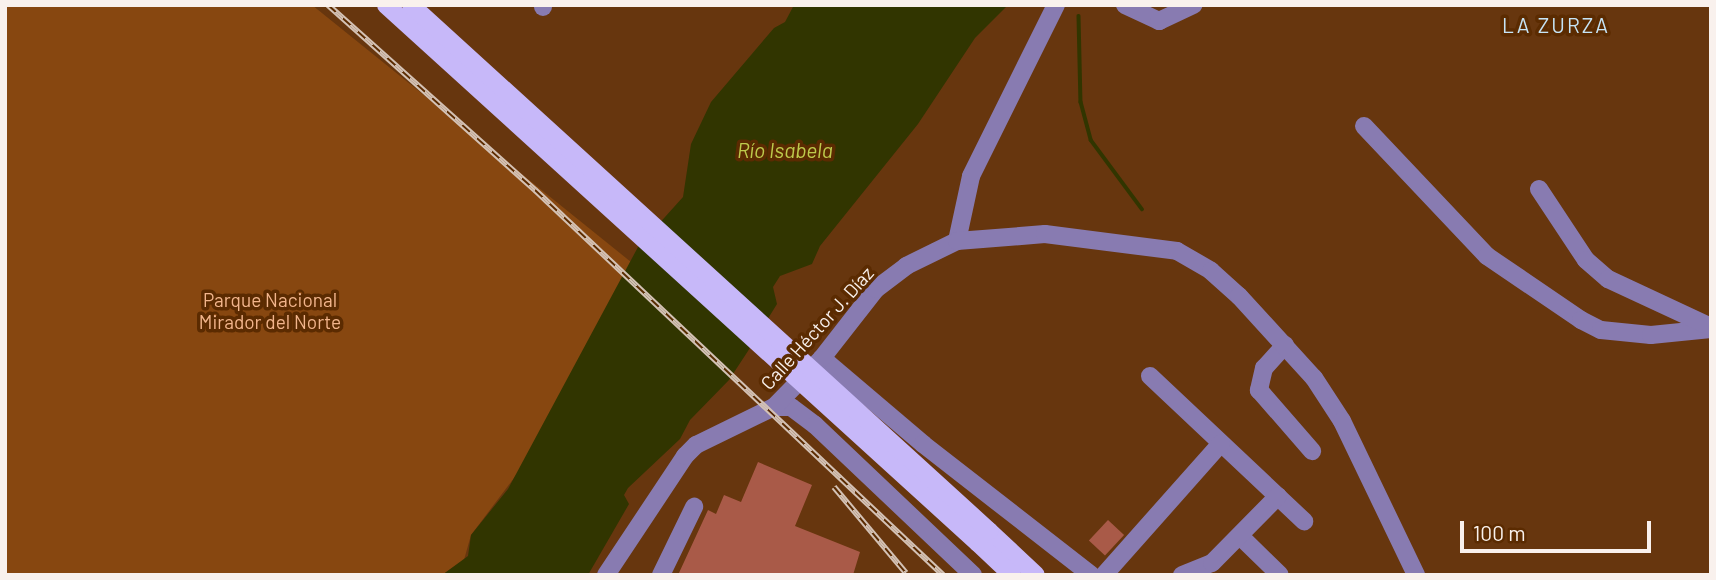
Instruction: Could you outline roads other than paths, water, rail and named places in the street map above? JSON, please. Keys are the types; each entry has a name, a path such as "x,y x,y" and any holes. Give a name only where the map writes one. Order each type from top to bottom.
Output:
{"main road":[{"path":"386,5 983,537 1036,575"},
{"path":"411,5 983,537 1012,575"}],"street":[{"path":"957,241 976,163 1027,70 1037,37 1056,5"},
{"path":"1125,5 1159,21 1194,5"},
{"path":"1364,126 1487,256 1581,320 1601,330 1651,335 1711,328"},
{"path":"1539,189 1586,260 1608,279 1711,328"},
{"name":"Calle Héctor J. Díaz","path":"606,575 685,456 696,445 774,407 822,358 876,289 906,266 957,241 1045,234 1177,251 1211,271 1285,345 1342,421 1416,575"},
{"path":"1285,345 1264,368 1259,390 1312,451"},
{"path":"822,358 923,444 1091,575"},
{"path":"1150,376 1304,521"},
{"path":"774,407 791,407 815,425 973,575"},
{"path":"1104,575 1221,443"},
{"path":"1182,575 1212,563 1241,537 1278,496"},
{"path":"661,575 694,507"},
{"path":"1241,537 1280,575"}],"water":[{"name":"Río Isabela","path":"794,5 1008,5 975,38 918,124 820,246 812,264 780,276 773,287 777,304 748,351 729,380 690,420 680,439 628,488 624,495 629,504 588,575 442,575 468,556 471,535 508,489 638,247 683,197 691,144 711,102 774,28 785,22"}],"waterway":[{"path":"1079,16 1081,102 1091,140 1142,209"}],"railway":[{"path":"328,5 535,190 943,575"},
{"path":"834,487 906,573"}],"district":[{"name":"LA ZURZA","path":"1556,25"}],"park label":[{"name":"Parque Nacional Mirador del Norte","path":"270,311"}]}
